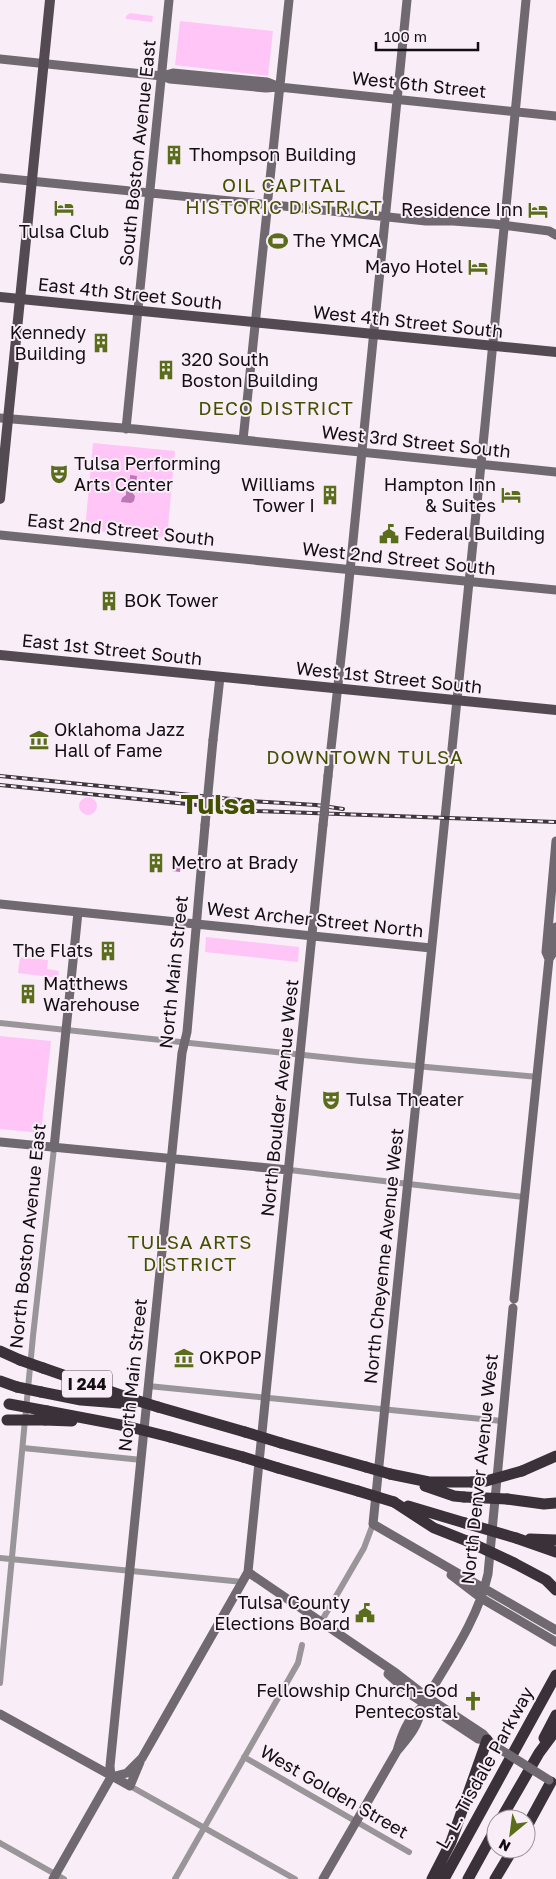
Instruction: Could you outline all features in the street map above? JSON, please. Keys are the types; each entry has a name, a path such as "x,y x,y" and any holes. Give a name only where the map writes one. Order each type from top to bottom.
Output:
{"highway":[{"name":"I 244","path":"0,1352 132,1402"},
{"path":"0,1381 17,1387 81,1400 132,1402 158,1407 390,1474 454,1496 507,1499 556,1497"},
{"name":"I 244","path":"4,1404 46,1415 109,1422 170,1437 516,1538 556,1552"},
{"path":"3,1420 46,1415"},
{"path":"390,1474 429,1482 486,1481 522,1472 556,1456"},
{"path":"507,1499 556,1504"},
{"path":"394,1502 434,1528 466,1541 546,1580 556,1590"},
{"path":"516,1538 556,1540"},
{"name":"L. L. Tisdale Parkway","path":"444,1879 556,1675"},
{"path":"506,1809 556,1715"},
{"path":"524,1777 556,1730"},
{"path":"432,1879 451,1842 491,1743"},
{"path":"536,1811 552,1783"},
{"path":"468,1879 486,1846"},
{"path":"495,1879 508,1859"}],"main road":[{"path":"0,499 4,418 20,299 50,0"},
{"name":"East 4th Street South","path":"0,297 256,324"},
{"name":"West 4th Street South","path":"256,324 556,352"},
{"name":"East 1st Street South","path":"0,654 220,677"},
{"name":"West 1st Street South","path":"220,677 556,710"}],"street":[{"name":"South Boston Avenue East","path":"126,429 169,0"},
{"path":"243,440 289,0"},
{"name":"North Boulder Avenue West","path":"112,1777 127,1772 142,1758 248,1572 386,217 406,0"},
{"name":"North Cheyenne Avenue West","path":"321,1622 360,1555 372,1524 420,1067 443,820 526,0"},
{"name":"West 6th Street","path":"0,59 162,76 173,73 267,82 279,87 556,116"},
{"path":"0,178 386,217 503,226 549,231 556,235"},
{"name":"West 3rd Street South","path":"4,418 556,472"},
{"name":"East 2nd Street South","path":"0,535 239,559"},
{"name":"West 2nd Street South","path":"239,559 556,590"},
{"name":"North Main Street","path":"112,1777 110,1767 148,1386 184,1043 187,1032 197,908 220,677"},
{"name":"North Denver Avenue West","path":"552,959 546,952 556,841"},
{"name":"West Archer Street North","path":"0,904 431,948"},
{"name":"North Boston Avenue East","path":"0,1683 78,912"},
{"name":"North Denver Avenue West","path":"323,1879 396,1751 412,1716 424,1703 468,1627 485,1589 525,1198 556,927"},
{"path":"0,1023 420,1067 538,1077"},
{"path":"0,1142 289,1170 525,1198"},
{"path":"148,1386 502,1421"},
{"path":"23,1448 142,1460"},
{"path":"372,1524 556,1630"},
{"path":"0,1558 243,1582"},
{"path":"433,1559 481,1598 556,1642"},
{"path":"248,1572 374,1660 392,1678 424,1703 483,1734 491,1743 552,1783"},
{"path":"175,1879 298,1663 302,1645"},
{"path":"0,1714 295,1879"},
{"name":"West Golden Street","path":"244,1757 410,1852"},
{"path":"130,1786 142,1758"},
{"path":"0,1843 58,1877 112,1777"}],"shaded area":[{"path":"130,13 153,16 152,22 126,19 126,16"},
{"path":"180,21 273,31 268,76 175,65"},
{"path":"93,443 175,451 167,538 85,530"},
{"path":"130,475 137,476 136,484 130,490 135,496 134,501 131,503 121,502 122,498 126,495 126,481 130,479"},
{"path":"88,797 94,800 97,806 94,812 88,815 82,812 79,806 82,800"},
{"path":"174,859 181,860 180,872 172,871"},
{"path":"206,937 299,947 298,962 205,952"},
{"path":"20,957 48,960 47,969 59,971 58,978 18,973"},
{"path":"0,1036 51,1041 41,1133 0,1129"}],"railway":[{"path":"0,776 343,809"},
{"path":"0,785 257,811 556,822"}],"place":[{"name":"Thompson Building","path":"174,155"},
{"name":"Tulsa Club","path":"64,208"},
{"name":"Residence Inn","path":"538,210"},
{"name":"The YMCA","path":"278,241"},
{"name":"Mayo Hotel","path":"478,267"},
{"name":"Kennedy Building","path":"101,343"},
{"name":"320 South Boston Building","path":"166,370"},
{"name":"Tulsa Performing Arts Center","path":"59,474"},
{"name":"Williams Tower I","path":"330,495"},
{"name":"Hampton Inn & Suites","path":"511,495"},
{"name":"Federal Building","path":"389,534"},
{"name":"BOK Tower","path":"109,601"},
{"name":"Oklahoma Jazz Hall of Fame","path":"39,740"},
{"name":"Metro at Brady","path":"156,863"},
{"name":"The Flats","path":"108,951"},
{"name":"Matthews Warehouse","path":"28,994"},
{"name":"Tulsa Theater","path":"331,1100"},
{"name":"OKPOP","path":"184,1358"},
{"name":"Tulsa County Elections Board","path":"365,1613"},
{"name":"Fellowship Church-God Pentecostal","path":"473,1701"}],"district":[{"name":"OIL CAPITAL HISTORIC DISTRICT","path":"284,196"},
{"name":"DECO DISTRICT","path":"276,408"},
{"name":"DOWNTOWN TULSA","path":"365,757"},
{"name":"Tulsa","path":"218,804"},
{"name":"TULSA ARTS DISTRICT","path":"190,1253"}]}
